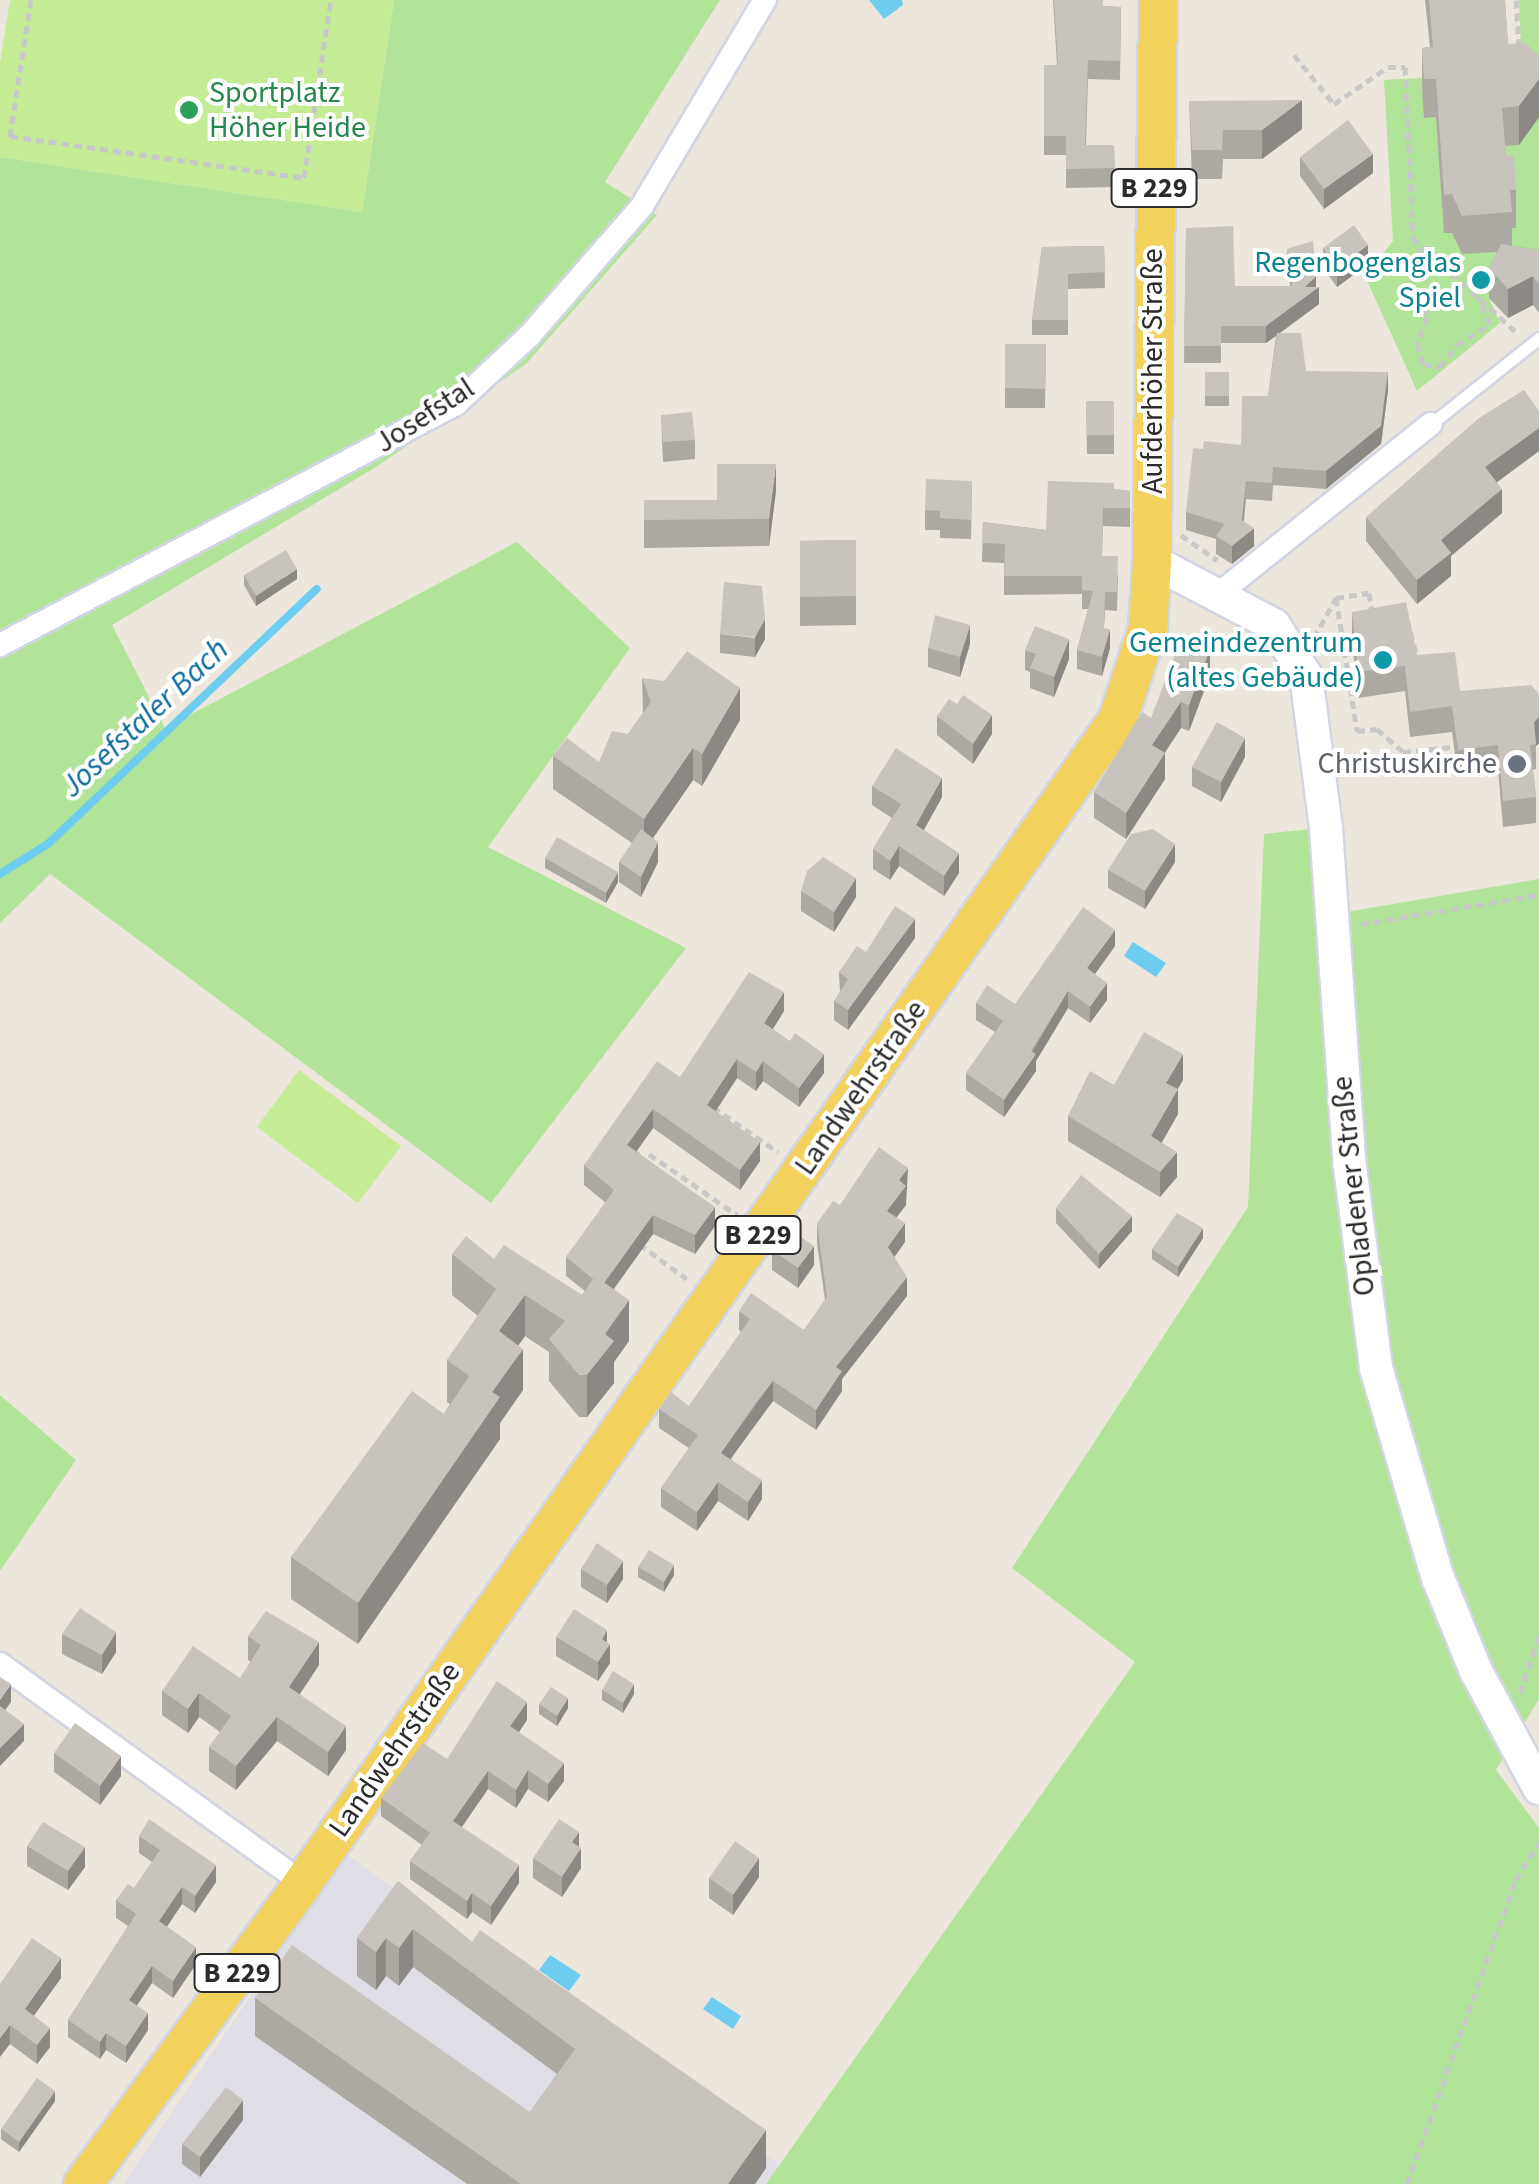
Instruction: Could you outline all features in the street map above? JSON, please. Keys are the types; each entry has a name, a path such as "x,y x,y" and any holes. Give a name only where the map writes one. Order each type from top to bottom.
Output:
{"main road":[{"name":"Aufderhöher Straße","path":"1152,562 1158,0"},
{"name":"Opladener Straße","path":"1152,562 1221,592 1274,625 1306,676 1326,828 1350,1167 1376,1368 1413,1508 1505,1728 1539,1788"},
{"name":"Landwehrstraße","path":"83,2184 303,1883 1118,719 1148,628 1152,562"}],"street":[{"name":"Josefstal","path":"0,645 456,404 530,335 642,206 765,0"},
{"path":"1221,592 1430,424"},
{"path":"0,1664 303,1883"}],"lane":[{"path":"1430,424 1534,341"}],"path":[{"path":"31,0 10,136 304,178 331,0"},
{"path":"1516,0 1520,62"},
{"path":"1294,55 1334,104 1388,67 1405,66 1414,238 1420,248 1534,341"},
{"path":"1420,248 1410,284 1427,317 1417,344 1423,364 1440,367 1458,345 1490,324 1478,296"},
{"path":"1336,598 1370,593 1372,618 1386,615"},
{"path":"1312,640 1336,598"},
{"path":"1336,598 1356,731 1377,729 1403,752 1462,746"},
{"path":"1400,612 1413,626 1418,662"},
{"path":"1353,925 1539,894"},
{"path":"698,1097 803,1170"},
{"path":"649,1154 760,1231"},
{"path":"628,1236 713,1298"},
{"path":"1505,1728 1539,1636"},
{"path":"1407,2184 1516,1880 1539,1842"}],"shaded area":[{"path":"346,1854 780,2165 766,2184 124,2184"}],"green space":[{"name":"Sportplatz Höher Heide","path":"10,0 394,0 362,212 0,157 0,63"},
{"path":"394,0 720,0 605,182 657,215 526,364 376,467 112,625 165,728 517,542 630,648 488,847 686,948 491,1203 50,874 0,923 0,157 362,212"},
{"path":"1519,0 1539,0 1539,269 1489,298 1500,323 1417,391 1365,276 1393,241 1384,80 1522,72"},
{"path":"1311,829 1317,917 1539,879 1539,1699 1496,1770 1539,1828 1539,2184 766,2184 1135,1662 1012,1568 1248,1207 1264,834"},
{"path":"299,1070 401,1146 358,1203 257,1127"},
{"path":"0,1395 76,1460 0,1571"}],"water":[{"path":"869,0 902,0 903,5 884,19"},
{"path":"1133,942 1166,963 1156,977 1124,956"},
{"path":"550,1955 581,1975 569,1991 539,1970"},
{"path":"712,1997 741,2016 733,2029 703,2009"}],"building":[{"path":"1054,0 1103,0 1103,6 1121,7 1120,61 1088,60 1085,145 1114,145 1115,168 1066,169 1066,136 1044,136 1044,65 1058,65"},
{"path":"1429,0 1505,0 1508,44 1525,43 1539,55 1539,79 1519,106 1502,108 1506,156 1514,155 1516,190 1510,190 1512,212 1462,216 1452,194 1444,195 1436,79 1424,79 1422,48 1433,47"},
{"path":"1302,100 1262,130 1223,130 1222,150 1192,150 1189,101"},
{"path":"1348,120 1373,154 1324,189 1300,157"},
{"path":"1354,225 1368,245 1337,268 1323,248"},
{"path":"1233,226 1235,286 1292,286 1287,249 1313,241 1316,276 1305,287 1319,287 1266,326 1221,326 1221,346 1184,346 1186,228"},
{"path":"1501,244 1539,250 1539,284 1533,276 1508,289 1489,268"},
{"path":"1104,246 1105,272 1068,274 1068,320 1032,320 1042,247"},
{"path":"1277,333 1301,333 1306,371 1388,372 1381,426 1326,471 1273,467 1272,483 1246,481 1242,520 1254,528 1232,546 1216,536 1225,524 1186,512 1193,448 1203,449 1204,441 1241,445 1242,396 1268,396"},
{"path":"1005,344 1046,344 1045,389 1005,388"},
{"path":"1205,372 1229,372 1229,396 1205,396"},
{"path":"1524,390 1539,411 1539,428 1485,467 1502,489 1441,540 1451,553 1417,580 1366,517 1479,418"},
{"path":"1086,401 1114,401 1114,435 1087,435"},
{"path":"692,412 695,440 663,442 661,415"},
{"path":"717,464 776,464 769,519 644,520 644,500 717,500"},
{"path":"926,479 972,481 971,520 940,518 940,511 925,510"},
{"path":"1048,481 1114,483 1114,489 1130,491 1130,508 1103,508 1102,556 1118,556 1117,592 1105,592 1104,628 1110,629 1102,657 1077,650 1093,591 1082,590 1082,576 1004,576 1005,544 982,543 983,522 1046,530"},
{"path":"856,540 856,596 800,597 800,541"},
{"path":"286,550 297,569 256,596 244,575"},
{"path":"724,582 762,586 765,619 755,637 720,634"},
{"path":"1406,602 1417,655 1455,652 1460,691 1531,685 1539,694 1539,717 1534,722 1536,744 1530,745 1536,797 1503,801 1498,745 1458,750 1452,706 1410,712 1405,666 1358,672 1352,612"},
{"path":"935,615 970,625 960,657 928,648"},
{"path":"1035,626 1069,639 1054,677 1030,668 1036,654 1025,650"},
{"path":"1181,638 1210,649 1189,705 1181,702 1152,745 1165,753 1126,813 1094,792 1142,712 1151,718"},
{"path":"687,651 740,688 702,754 693,748 644,819 553,756 567,738 599,762 612,731 628,734 651,702 642,678 664,681"},
{"path":"963,695 992,715 973,744 937,716 949,699 957,704"},
{"path":"1217,722 1245,738 1221,782 1192,767"},
{"path":"896,748 942,778 916,825 959,853 944,876 899,846 890,861 873,849 901,804 872,786"},
{"path":"641,829 658,842 641,877 619,862"},
{"path":"1153,829 1175,844 1145,891 1108,870 1131,834"},
{"path":"557,837 618,872 606,893 545,858"},
{"path":"823,857 856,878 834,912 801,891 807,871"},
{"path":"895,906 915,919 848,1010 834,1001 848,979 839,972 857,946 866,952"},
{"path":"1083,907 1115,930 1087,968 1107,983 1090,1007 1068,991 1031,1051 1036,1054 1004,1100 966,1073 1003,1021 976,1003 987,985 1015,1004"},
{"path":"749,972 784,992 764,1023 790,1041 795,1033 824,1054 799,1088 763,1061 756,1072 737,1059 707,1105 760,1142 740,1170 653,1109 627,1145 715,1207 695,1235 653,1215 604,1283 595,1276 593,1279 566,1257 614,1190 584,1165 657,1061 680,1077"},
{"path":"1144,1032 1183,1054 1166,1083 1178,1089 1151,1136 1177,1152 1160,1172 1068,1116 1090,1071 1114,1085"},
{"path":"879,1147 908,1168 899,1180 906,1186 887,1211 905,1223 888,1247 907,1277 836,1367 842,1371 816,1410 773,1381 755,1404 721,1453 762,1480 748,1502 718,1482 697,1512 661,1488 698,1435 659,1409 671,1392 689,1406 750,1319 739,1311 751,1293 804,1330 827,1297 817,1223 833,1201 840,1205"},
{"path":"1081,1175 1132,1216 1099,1254 1056,1208"},
{"path":"1177,1213 1203,1228 1178,1267 1152,1249"},
{"path":"788,1228 814,1246 798,1268 772,1250"},
{"path":"466,1236 494,1259 504,1245 582,1295 595,1276 629,1300 605,1334 614,1341 587,1375 579,1375 549,1339 565,1321 525,1295 499,1331 523,1349 492,1392 500,1397 358,1603 291,1557 412,1391 444,1414 469,1376 447,1360 496,1289 452,1254"},
{"path":"597,1543 623,1561 607,1585 581,1569"},
{"path":"649,1550 674,1565 664,1582 638,1567"},
{"path":"80,1608 116,1632 102,1655 62,1634"},
{"path":"574,1609 607,1630 602,1639 610,1644 598,1662 556,1637"},
{"path":"266,1611 319,1642 289,1687 346,1726 328,1752 277,1717 236,1766 209,1747 231,1716 199,1693 188,1709 162,1691 193,1646 240,1678 261,1645 248,1636"},
{"path":"613,1671 634,1684 623,1703 602,1690"},
{"path":"0,1677 11,1684 0,1700"},
{"path":"497,1681 527,1702 510,1726 564,1763 548,1784 528,1770 516,1790 488,1771 453,1821 519,1865 491,1906 472,1893 467,1901 410,1861 430,1833 381,1798 423,1743 447,1759"},
{"path":"551,1687 568,1698 557,1716 539,1704"},
{"path":"0,1706 24,1724 0,1748"},
{"path":"75,1723 121,1756 100,1786 54,1753"},
{"path":"149,1819 216,1865 195,1896 182,1887 159,1921 196,1947 173,1981 152,1966 129,2000 148,2013 126,2046 106,2033 100,2042 68,2020 136,1914 116,1900 128,1884 134,1888 160,1850 139,1836"},
{"path":"559,1819 579,1832 572,1842 581,1848 562,1877 533,1858"},
{"path":"43,1822 85,1847 68,1871 27,1846"},
{"path":"735,1841 759,1858 733,1895 709,1878"},
{"path":"398,1881 472,1942 480,1930 766,2130 728,2184 521,2184 255,1998 292,1945 530,2112 575,2049 413,1929 399,1948 386,1938 376,1952 357,1938"},
{"path":"32,1938 61,1958 25,2009 50,2028 37,2045 10,2025 0,2038 0,1984"},
{"path":"37,2078 55,2091 19,2142 1,2129"},
{"path":"226,2087 243,2100 200,2157 182,2144"}],"waterway":[{"name":"Josefstaler Bach","path":"0,874 49,843 317,589"}],"place":[{"name":"Sportplatz Höher Heide","path":"189,110"},
{"name":"Regenbogenglas Spiel","path":"1481,280"},
{"name":"Gemeindezentrum (altes Gebäude)","path":"1383,660"},
{"name":"Christuskirche","path":"1517,764"}]}
